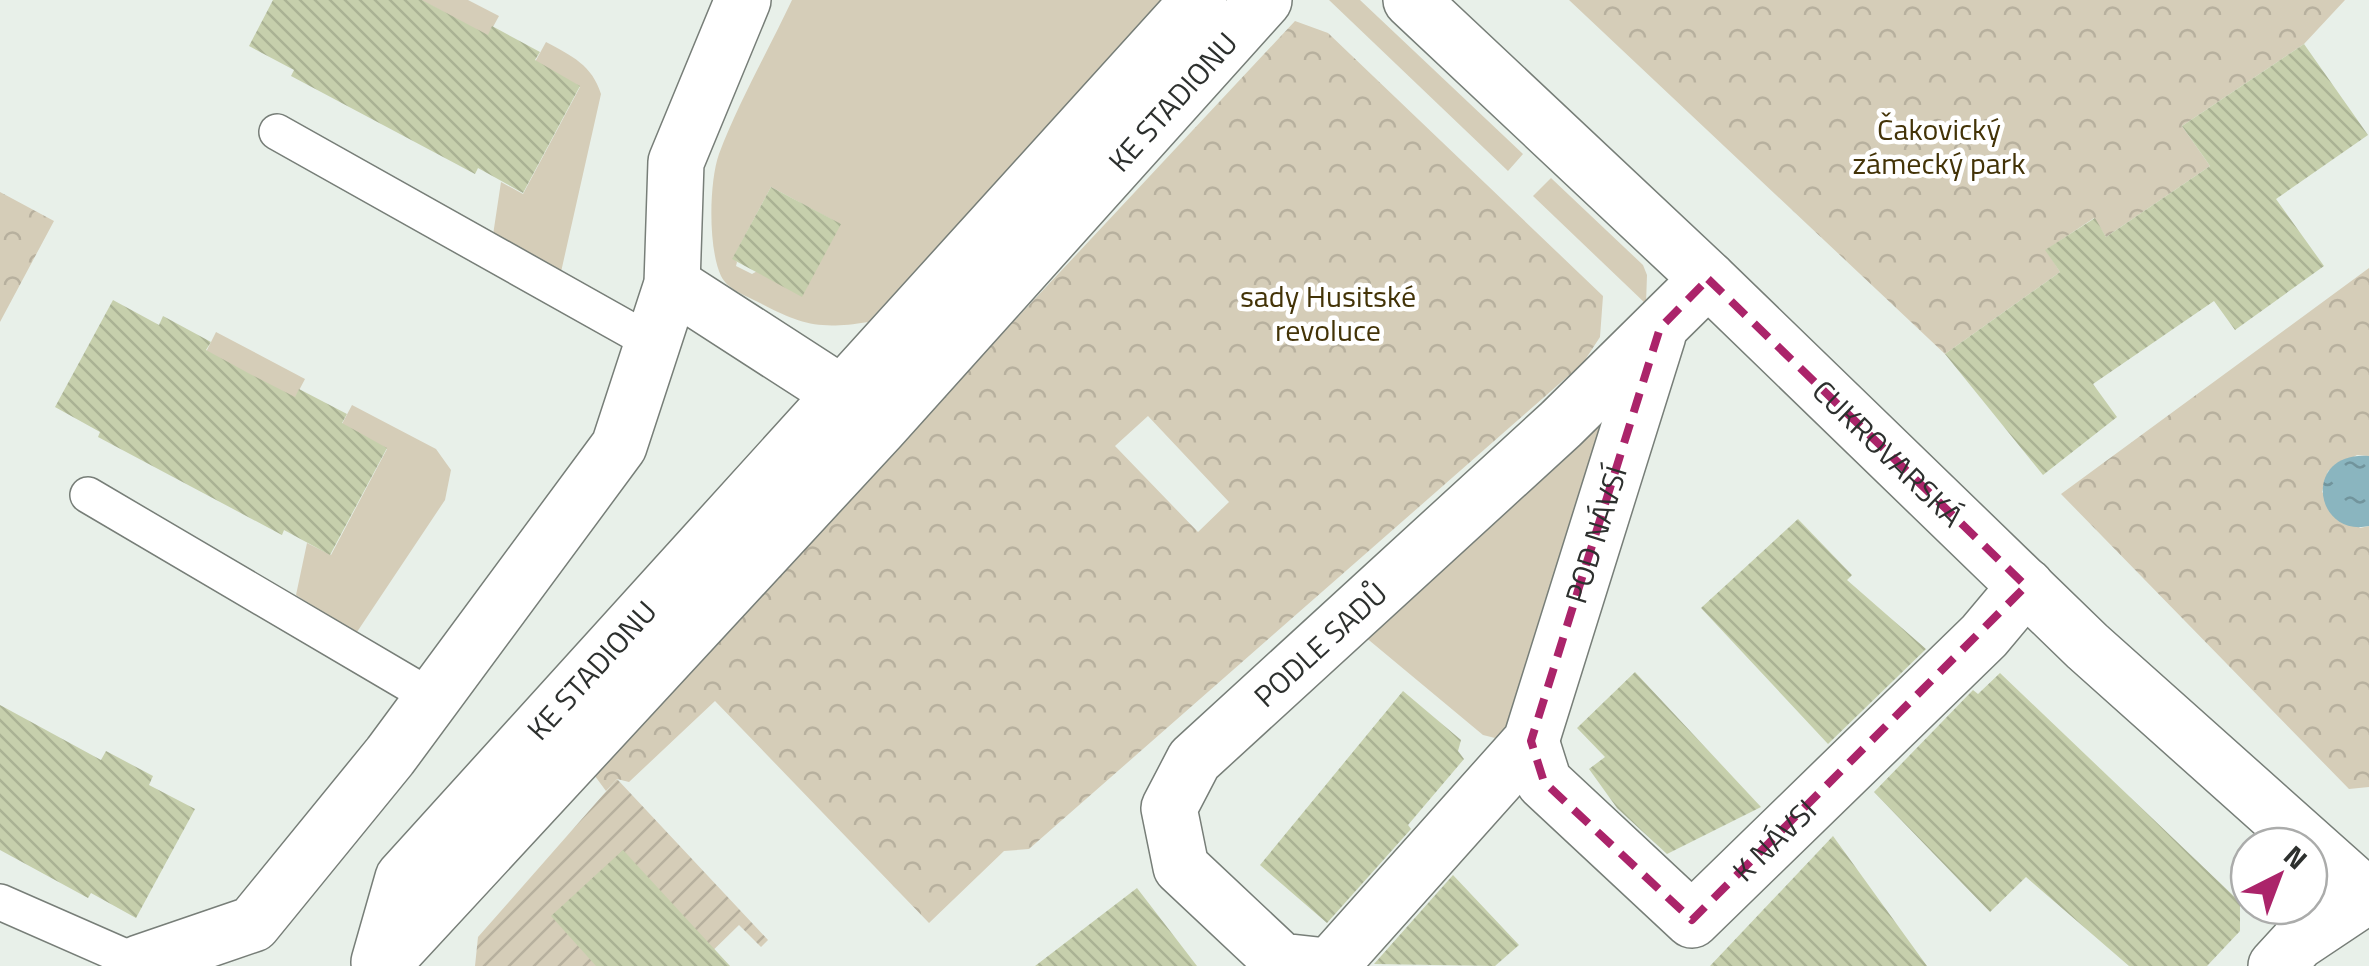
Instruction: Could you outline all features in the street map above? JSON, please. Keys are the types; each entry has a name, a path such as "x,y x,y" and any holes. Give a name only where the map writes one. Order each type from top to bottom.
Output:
{"street":[{"path":"139,963 254,924 434,698 620,446 672,284 676,162 743,0"},
{"name":"KE STADIONU","path":"862,411 1199,0"},
{"name":"KE STADIONU","path":"380,966 403,878 1264,0"},
{"name":"CUKROVARSKÁ","path":"1411,0 1708,279 2087,646 2368,896"},
{"name":"PODLE SADŮ","path":"1531,741 1328,966 1282,961 1182,867 1169,808 1194,760 1561,424 1708,279"},
{"path":"672,284 862,411"},
{"name":"POD NÁVSÍ","path":"1531,741 1660,328"},
{"name":"K NÁVSI","path":"1531,741 1544,782 1692,920 1984,636 2026,586"},
{"path":"2276,966 2298,942 2368,896"}],"lane":[{"path":"277,132 653,343"},
{"path":"88,495 434,698"},
{"path":"0,902 139,963"}],"highlighted area":[{"path":"1708,279 2026,586 1692,920 1544,782 1531,741 1660,328"}],"green space":[{"path":"421,0 468,0 499,16 488,36"},
{"path":"792,0 1164,0 868,322 823,325 799,321 728,285 717,264 712,232 712,198 719,154","holes":["771,187 840,224 752,274 736,266 733,258"]},
{"path":"1329,0 1360,0 1523,154 1508,171"},
{"name":"Čakovický zámecký park","path":"1569,0 2345,0 2304,44 2182,126 2210,166 2106,237 2094,218 2046,250 2060,272 1945,354"},
{"name":"sady Husitské revoluce","path":"1295,21 1328,33 1603,296 1600,337 1583,363 1029,849 1004,851 929,923 715,701 629,782 617,779 606,791 592,772","holes":["1148,416 1229,502 1198,532 1115,446"]},
{"path":"546,42 586,68 601,94 561,272 493,235 501,182 523,194 580,87 535,62"},
{"path":"1551,178 1643,265 1647,275 1646,304 1533,196"},
{"path":"0,192 54,221 0,322"},
{"path":"2369,268 2369,456 2357,455 2328,471 2322,492 2360,528 2369,526 2369,787 2349,789 2061,494"},
{"path":"216,332 305,379 295,398 206,352"},
{"path":"352,405 436,449 451,470 445,500 355,635 296,595 307,543 331,555 387,449 342,424"},
{"path":"1591,414 1606,421 1506,732 1495,738 1483,735 1364,636"},
{"path":"617,779 768,940 761,947 739,925 697,966 475,966 478,937"}],"water":[{"path":"2369,456 2369,526 2350,526 2336,519 2327,508 2323,494 2325,479 2333,467 2347,458"}],"building":[{"path":"273,0 422,0 488,35 492,26 540,52 535,60 580,86 523,193 478,168 475,174 291,76 294,70 249,46"},
{"path":"2304,44 2368,135 2276,199 2324,266 2235,330 2214,301 2093,384 2117,417 2043,475 1945,354 2060,272 2045,250 2095,218 2106,237 2210,166 2182,126"},
{"path":"771,187 841,224 802,297 732,259"},
{"path":"113,300 159,325 163,316 211,342 206,350 250,374 295,397 299,389 347,414 342,423 387,448 330,555 284,530 282,535 98,437 100,432 55,407"},
{"path":"1798,519 1852,575 1847,580 1926,649 1828,744 1701,608"},
{"path":"1635,672 1761,807 1667,854 1617,808 1589,769 1605,757 1577,728"},
{"path":"2000,673 2229,892 2229,926 2240,926 2240,931 2207,966 2129,966 2026,877 1990,912 1874,792 1973,690 1978,694"},
{"path":"1403,691 1461,740 1458,751 1464,759 1408,825 1411,829 1327,923 1260,865"},
{"path":"0,705 101,760 106,751 153,776 149,785 195,809 136,918 91,893 88,898 0,850"},
{"path":"1833,836 1927,966 1710,966"},
{"path":"623,850 730,966 596,966 551,916"},
{"path":"1453,875 1519,945 1495,966 1374,964"},
{"path":"1137,888 1197,966 1035,966"}]}
